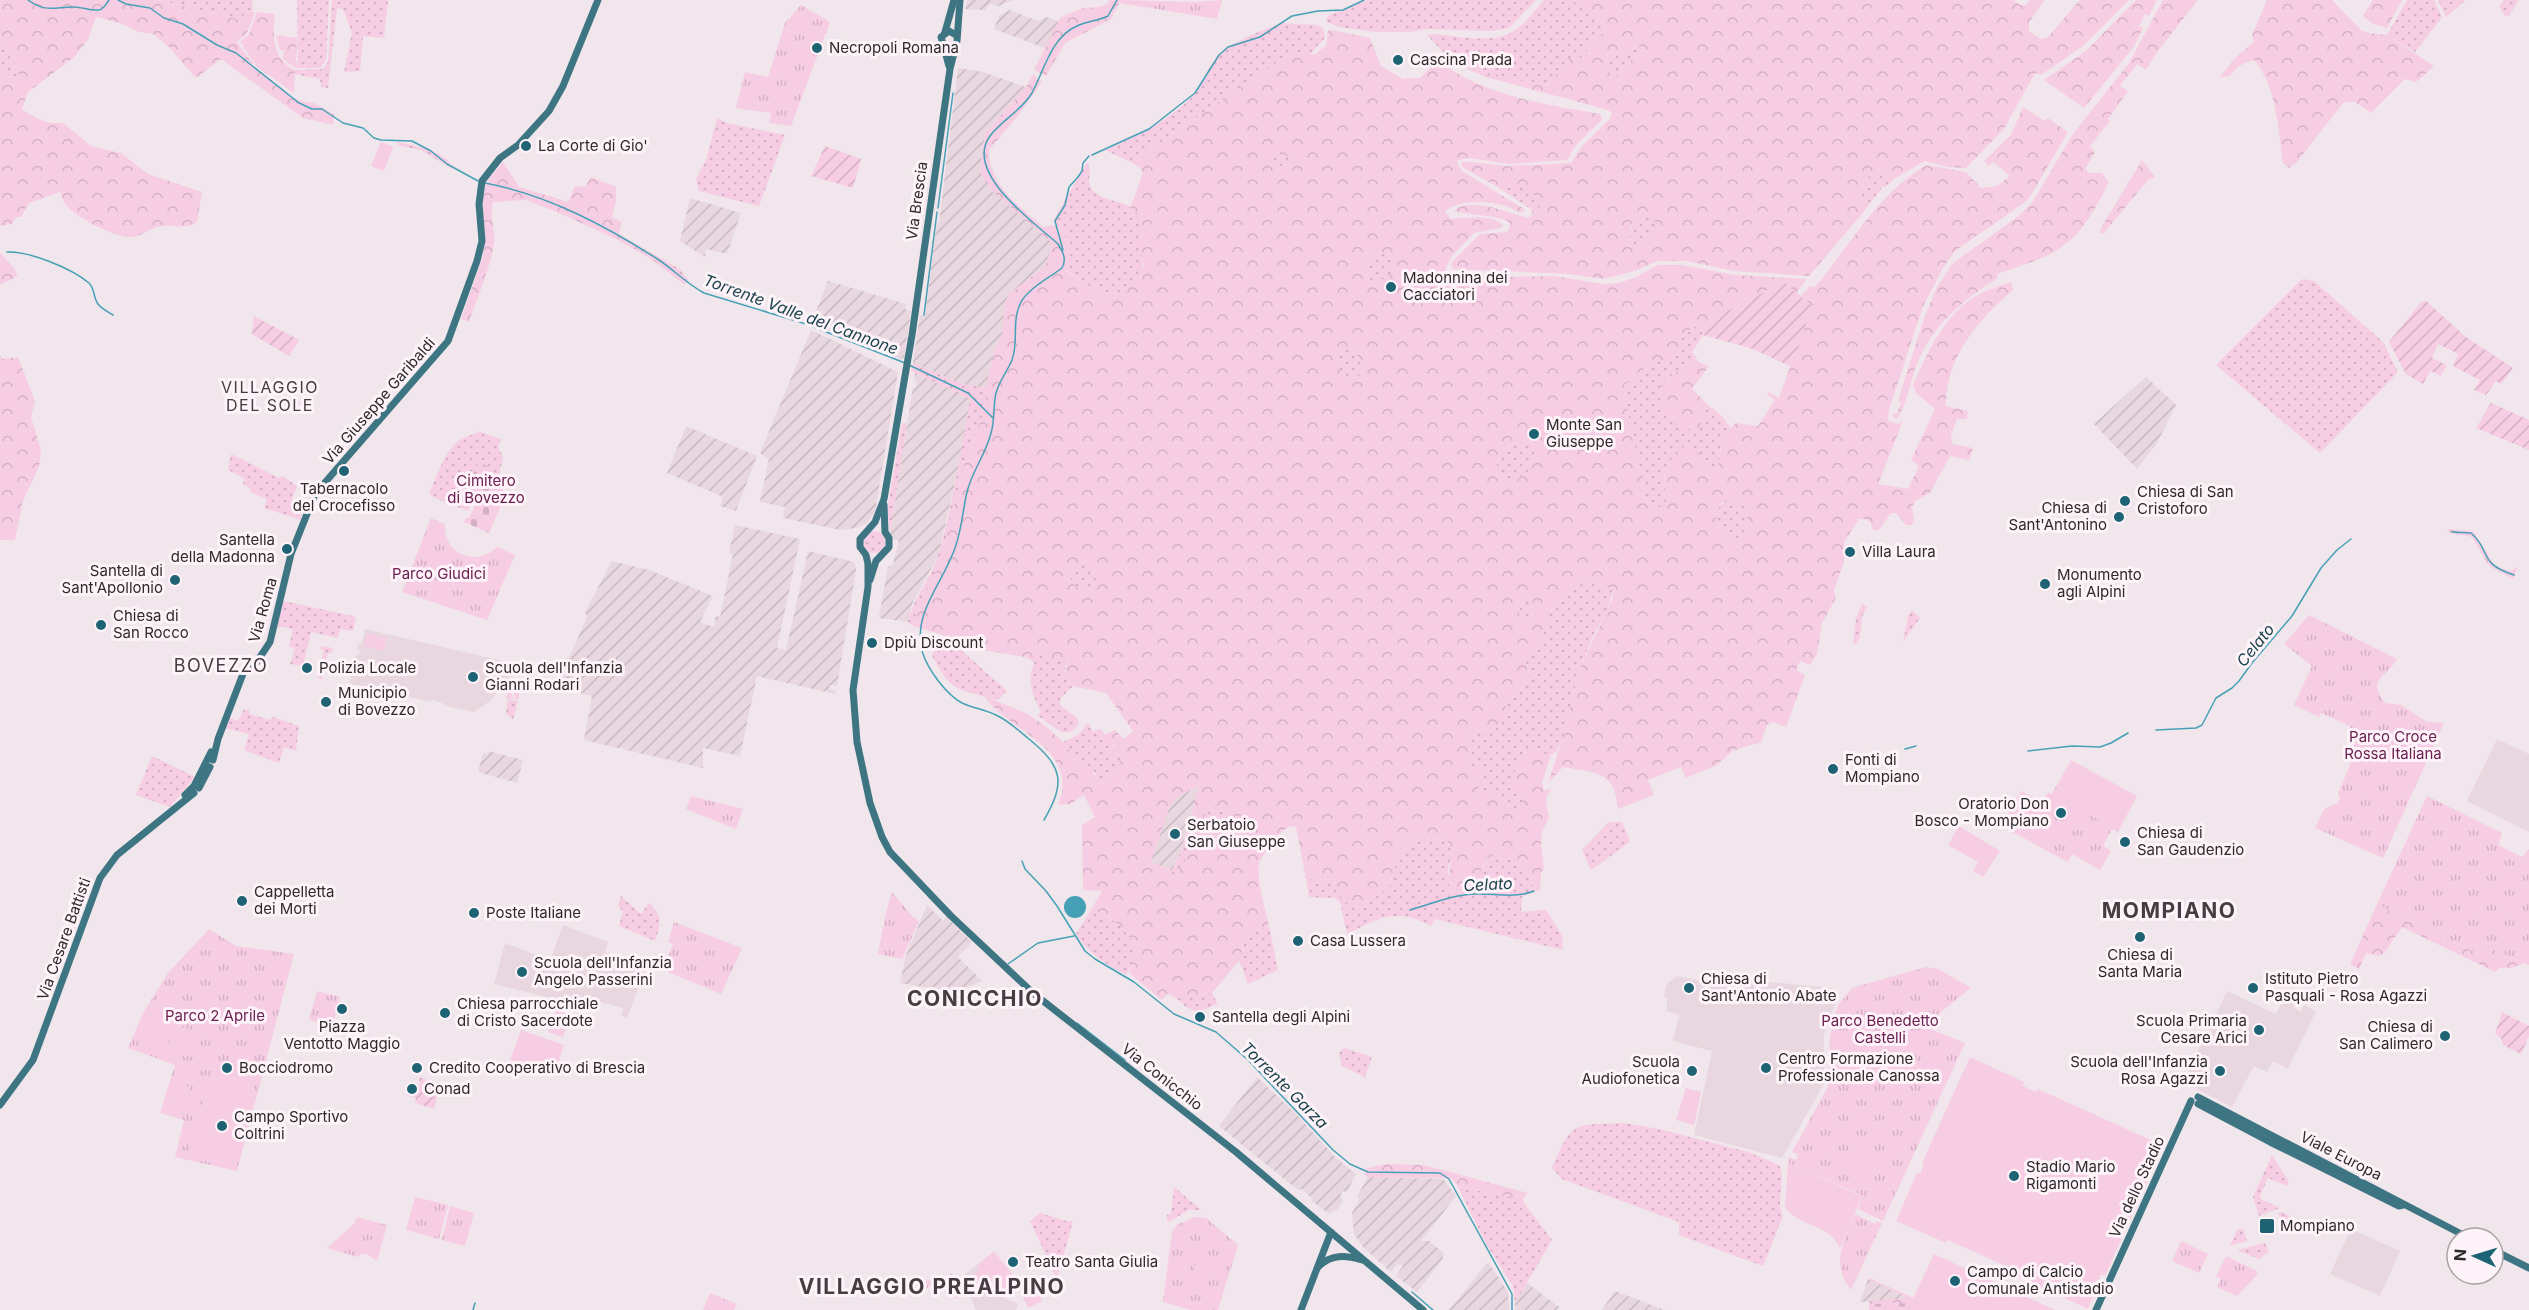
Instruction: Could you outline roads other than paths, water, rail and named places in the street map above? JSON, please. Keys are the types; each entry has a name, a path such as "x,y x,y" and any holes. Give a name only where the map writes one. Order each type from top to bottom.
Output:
{"street":[{"name":"Via Giuseppe Garibaldi","path":"291,555 315,494 448,341 482,241 478,204 482,183 500,158 518,146 549,111 563,86 598,0"},
{"name":"Via Brescia","path":"950,69 941,39 954,0"},
{"name":"Via Brescia","path":"884,499 912,338 950,69 956,45 960,0"},
{"path":"945,32 951,31 956,35"},
{"path":"943,45 948,48 956,45"},
{"path":"881,556 873,558 866,555 860,547 860,539 875,522 884,499"},
{"path":"884,499 885,532"},
{"path":"868,587 876,561 889,547 889,538 885,532 878,528 869,528"},
{"name":"Via Roma","path":"249,667 270,642 291,555"},
{"path":"866,555 868,587"},
{"name":"Via Conicchio","path":"868,587 854,680 857,742 872,810 882,837 894,856 921,887 1018,980 1236,1152 1423,1310"},
{"name":"Via Cesare Battisti","path":"0,1105 33,1060 100,878 117,855 195,789 209,762 249,667"},
{"name":"Via dello Stadio","path":"2096,1310 2194,1103 2265,1135"},
{"name":"Viale Europa","path":"2265,1135 2344,1179 2399,1206 2403,1204"},
{"name":"Viale Europa","path":"2265,1135 2446,1226"},
{"path":"2344,1179 2350,1178 2363,1185 2368,1185"},
{"path":"1301,1310 1331,1232"},
{"path":"1316,1269 1325,1261 1336,1256 1347,1256 1364,1261"},
{"path":"2505,1256 2529,1268"}],"water":[{"path":"1075,896 1083,899 1086,907 1083,915 1075,918 1067,915 1064,907 1067,899"}],"waterway":[{"name":"Torrente Valle del Cannone","path":"28,0 45,8 74,7 96,10 102,9 109,0"},
{"name":"Torrente Valle del Cannone","path":"118,0 126,4 150,8 164,18 183,24 217,45 236,53 299,103 312,109 322,109 343,123 363,128 374,138 412,141 478,181"},
{"name":"Torrente Garza","path":"1044,820 1056,795 1058,785 1058,776 1049,758 1010,723 992,713 962,703 944,688 923,654 920,639 921,625 930,598 951,559 960,532 969,484 989,441 996,393 1014,353 1018,309 1029,292 1062,268 1064,262 1063,253 1058,244 1019,210 994,181 986,166 984,150 990,136 1032,93 1049,55 1061,38 1077,26 1108,16 1117,0"},
{"path":"1092,155 1149,129 1195,93 1219,55 1228,47 1260,37 1292,16 1318,11 1343,10 1364,0"},
{"path":"938,208 953,93"},
{"path":"1063,250 1055,221 1065,205 1069,187 1082,171 1083,163 1089,156"},
{"name":"Torrente Valle del Cannone","path":"485,183 531,195 576,213 659,260 704,293 806,324 905,363"},
{"path":"924,315 937,212"},
{"path":"7,252 38,257 81,277 91,285 98,304 113,315"},
{"name":"Torrente Valle del Cannone","path":"909,365 968,393 993,418"},
{"name":"Celato","path":"2452,532 2471,533 2495,566 2514,575"},
{"name":"Celato","path":"2156,730 2196,728 2202,725 2216,698 2239,681 2292,616 2321,568 2337,550 2351,539"},
{"name":"Celato","path":"2028,751 2072,746 2100,747 2128,733"},
{"name":"Celato","path":"1905,749 1916,746"},
{"name":"Torrente Garza","path":"1022,861 1025,869 1057,906 1085,951 1134,982 1174,1014 1216,1032 1247,1059 1333,1150 1350,1164 1368,1172 1440,1173 1449,1179 1512,1294 1512,1310"},
{"name":"Celato","path":"1410,910 1466,895 1511,895 1534,891"},
{"path":"1008,964 1038,943 1074,936"},
{"path":"1077,1023 1125,1060"},
{"path":"1412,1292 1433,1310"},
{"path":"473,1310 475,1303"}],"place":[{"name":"Necropoli Romana","path":"817,48"},
{"name":"Cascina Prada","path":"1398,60"},
{"name":"La Corte di Gio'","path":"526,146"},
{"name":"Madonnina dei Cacciatori","path":"1391,287"},
{"name":"Monte San Giuseppe","path":"1534,434"},
{"name":"Tabernacolo del Crocefisso","path":"344,471"},
{"name":"Chiesa di San Cristoforo","path":"2125,501"},
{"name":"Chiesa di Sant'Antonino","path":"2119,517"},
{"name":"Santella della Madonna","path":"287,549"},
{"name":"Villa Laura","path":"1850,552"},
{"name":"Santella di Sant'Apollonio","path":"175,580"},
{"name":"Monumento agli Alpini","path":"2045,584"},
{"name":"Chiesa di San Rocco","path":"101,625"},
{"name":"Dpiù Discount","path":"872,643"},
{"name":"Polizia Locale","path":"307,668"},
{"name":"Scuola dell'Infanzia Gianni Rodari","path":"473,677"},
{"name":"Municipio di Bovezzo","path":"326,702"},
{"name":"Fonti di Mompiano","path":"1833,769"},
{"name":"Oratorio Don Bosco - Mompiano","path":"2061,813"},
{"name":"Serbatoio San Giuseppe","path":"1175,834"},
{"name":"Chiesa di San Gaudenzio","path":"2125,842"},
{"name":"Cappelletta dei Morti","path":"242,901"},
{"name":"Poste Italiane","path":"474,913"},
{"name":"Chiesa di Santa Maria","path":"2140,937"},
{"name":"Casa Lussera","path":"1298,941"},
{"name":"Scuola dell'Infanzia Angelo Passerini","path":"522,972"},
{"name":"Chiesa di Sant'Antonio Abate","path":"1689,988"},
{"name":"Istituto Pietro Pasquali - Rosa Agazzi","path":"2253,988"},
{"name":"Piazza Ventotto Maggio","path":"342,1009"},
{"name":"Chiesa parrocchiale di Cristo Sacerdote","path":"445,1013"},
{"name":"Santella degli Alpini","path":"1200,1017"},
{"name":"Scuola Primaria Cesare Arici","path":"2259,1030"},
{"name":"Chiesa di San Calimero","path":"2445,1036"},
{"name":"Bocciodromo","path":"227,1068"},
{"name":"Credito Cooperativo di Brescia","path":"417,1068"},
{"name":"Centro Formazione Professionale Canossa","path":"1766,1068"},
{"name":"Scuola Audiofonetica","path":"1692,1071"},
{"name":"Scuola dell'Infanzia Rosa Agazzi","path":"2220,1071"},
{"name":"Conad","path":"412,1089"},
{"name":"Campo Sportivo Coltrini","path":"222,1126"},
{"name":"Stadio Mario Rigamonti","path":"2014,1176"},
{"name":"Mompiano","path":"2267,1226"},
{"name":"Teatro Santa Giulia","path":"1013,1262"},
{"name":"Campo di Calcio Comunale Antistadio","path":"1955,1281"}],"district":[{"name":"VILLAGGIO DEL SOLE","path":"270,396"},
{"name":"BOVEZZO","path":"221,666"},
{"name":"MOMPIANO","path":"2169,911"},
{"name":"CONICCHIO","path":"975,999"},
{"name":"VILLAGGIO PREALPINO","path":"932,1287"}],"park label":[{"name":"Cimitero di Bovezzo","path":"486,490"},
{"name":"Parco Giudici","path":"439,574"},
{"name":"Parco Croce Rossa Italiana","path":"2393,746"},
{"name":"Parco 2 Aprile","path":"215,1016"},
{"name":"Parco Benedetto Castelli","path":"1880,1030"}]}
